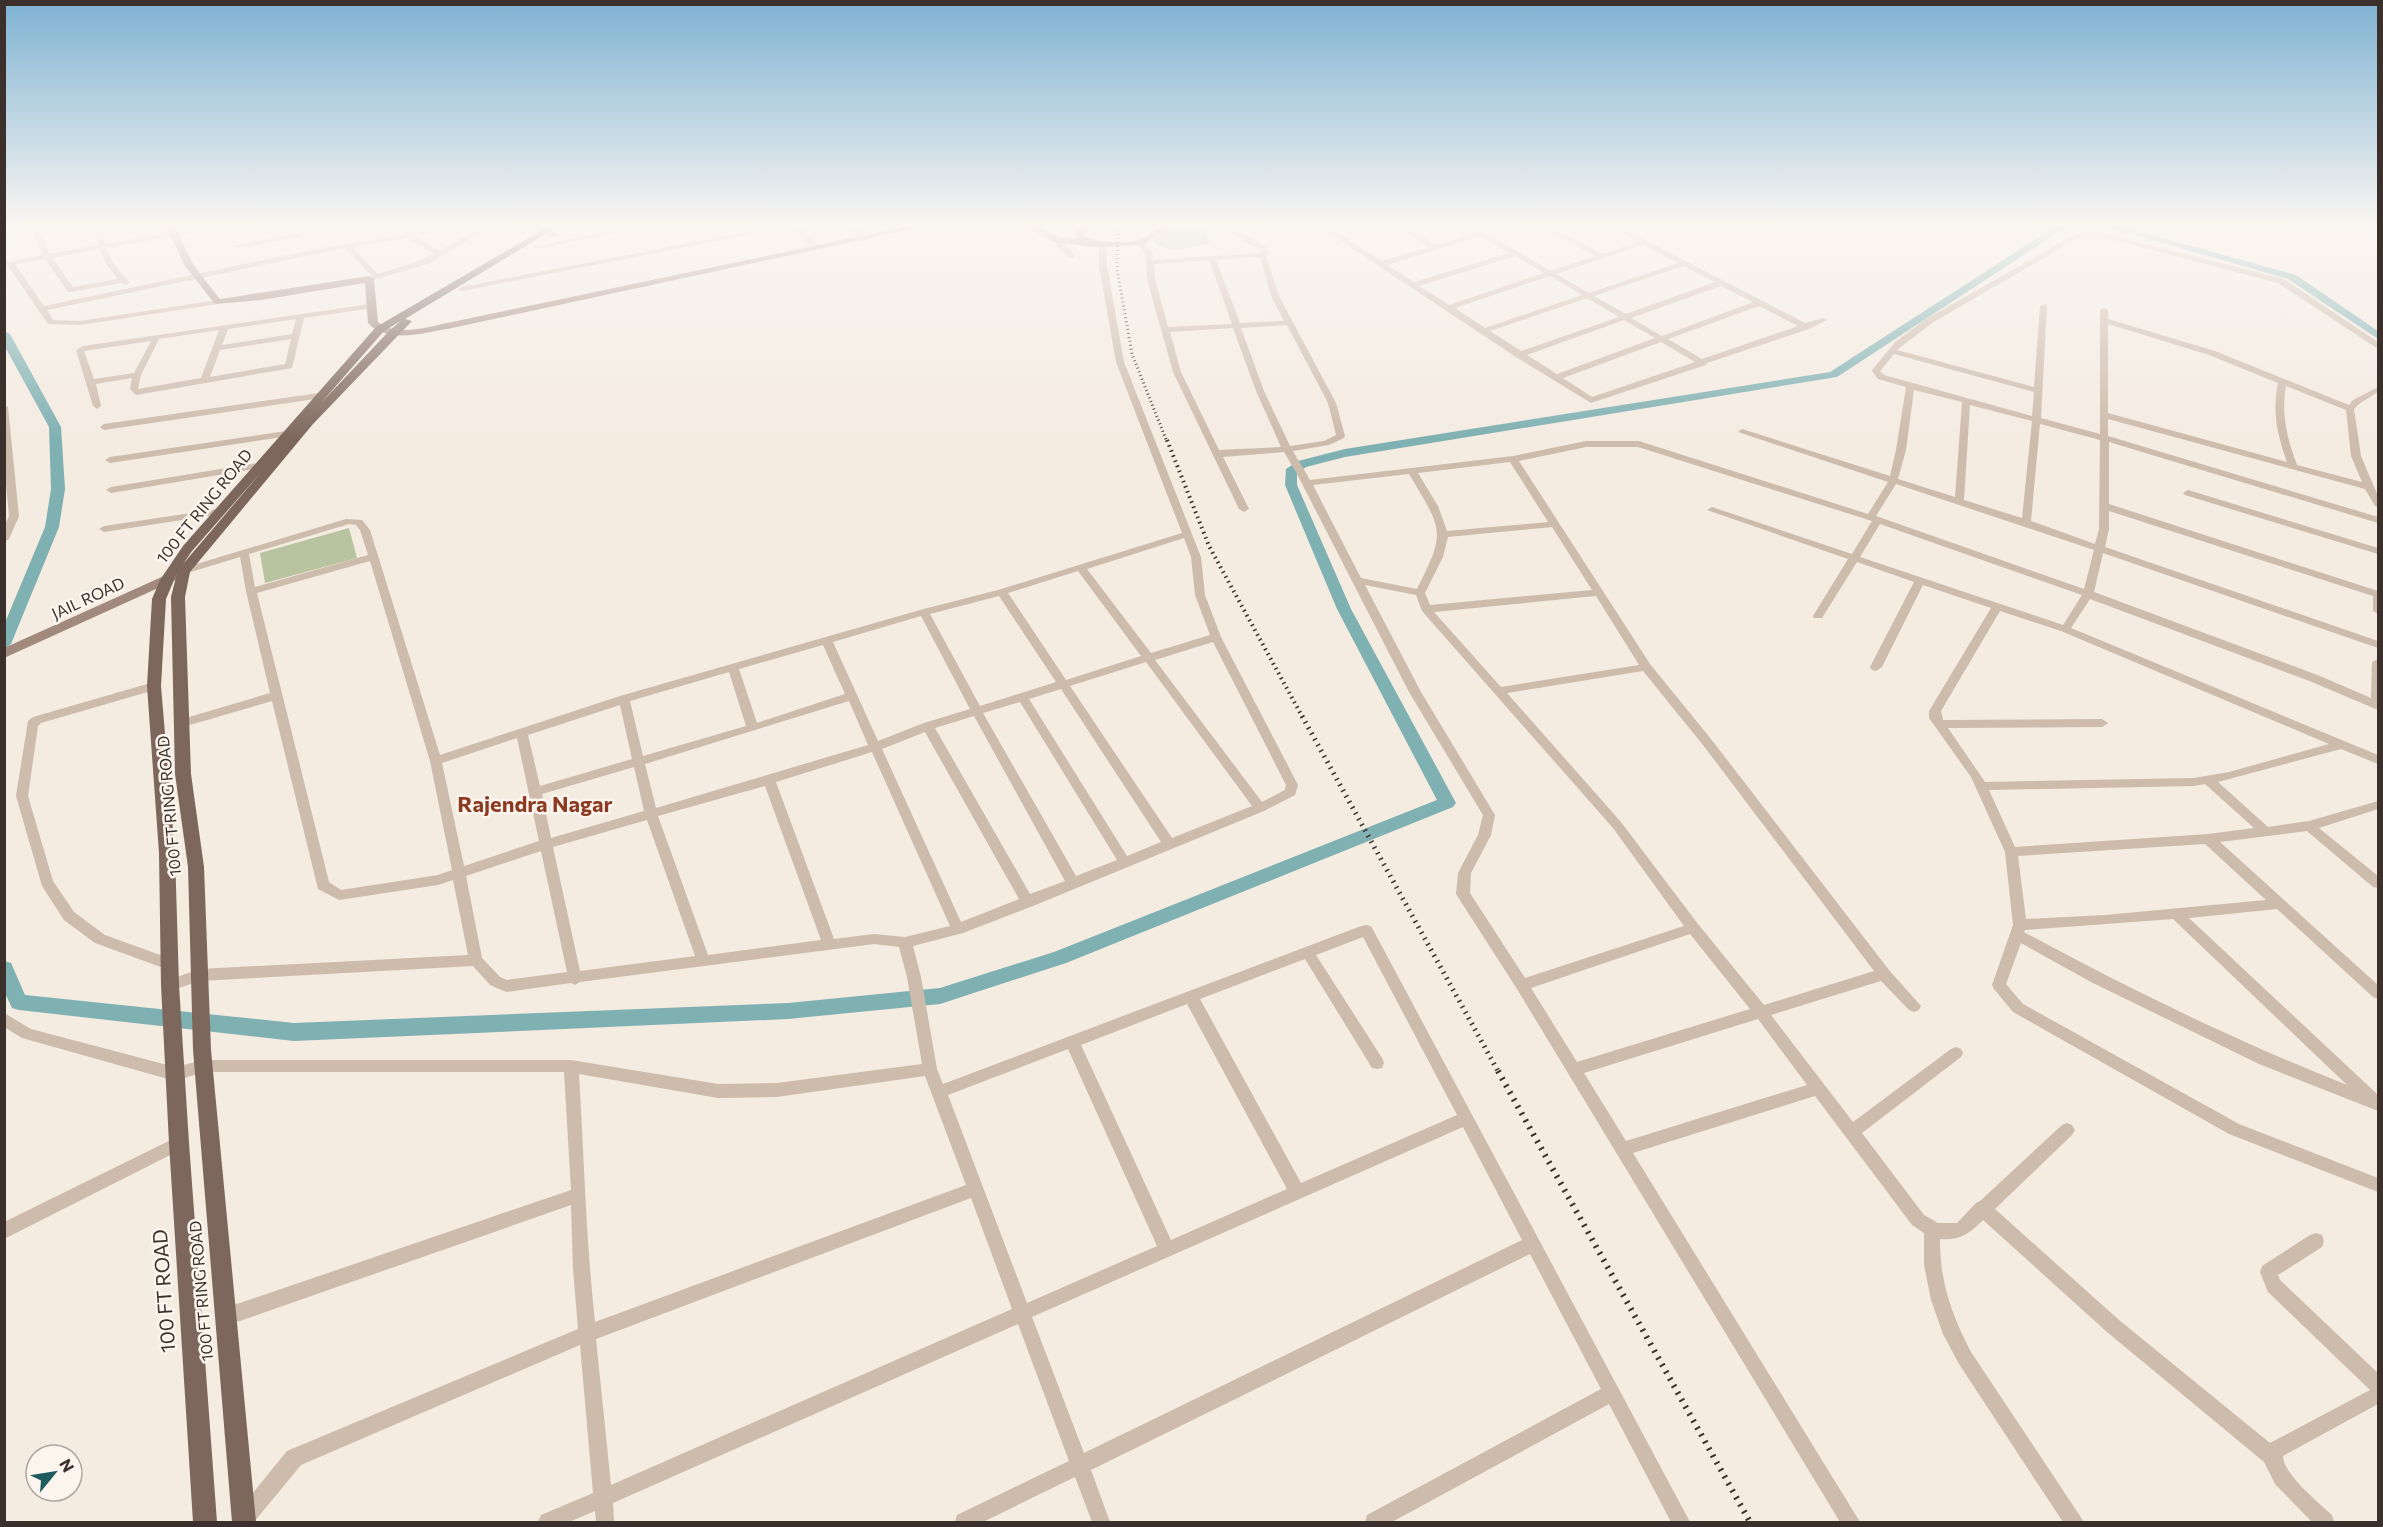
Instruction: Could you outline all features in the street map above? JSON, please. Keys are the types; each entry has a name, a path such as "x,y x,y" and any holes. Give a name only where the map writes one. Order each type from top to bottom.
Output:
{"main road":[{"name":"100 FT RING ROAD","path":"175,1065 170,985 167,853 154,686 159,599 166,580 187,549 380,329 434,297"},
{"name":"100 FT RING ROAD","path":"243,1522 203,1058 196,867 183,774 178,597 184,571 309,422 394,332 446,297"},
{"name":"100 FT ROAD","path":"175,1065 178,1143 205,1522"}],"street":[{"path":"34,297 43,309 47,320 80,323 259,297"},
{"path":"43,309 102,297"},
{"path":"214,297 218,302"},
{"path":"371,297 370,306 374,323 380,329 394,332 442,327 588,297"},
{"path":"184,571 349,521 359,522 373,557 436,761 476,960 495,981 506,986 874,939 905,942 958,929 1260,808 1289,794 1292,785 1216,637 1200,595 1196,556 1120,362 1109,297"},
{"path":"1156,297 1177,372 1244,509"},
{"path":"1226,297 1260,391 1287,449 1415,692 1489,815 1489,826 1463,877 1461,884 1463,894 1522,985 1850,1522"},
{"path":"1217,454 1287,449 1326,443 1341,436 1332,403 1276,297"},
{"path":"1432,297 1587,399 1595,400 1823,320"},
{"path":"1448,308 1481,297"},
{"path":"1484,332 1586,297"},
{"path":"1592,297 1703,363"},
{"path":"1519,354 1681,297"},
{"path":"1748,297 1806,327"},
{"path":"1970,297 1929,321 1892,351 1878,368 1877,374 1910,386 2104,438 2379,520"},
{"path":"2306,297 2379,345"},
{"path":"1555,378 1759,303"},
{"path":"97,406 81,348 370,306"},
{"path":"2026,523 2037,421 2037,390 2044,306"},
{"path":"2065,629 2088,594 2104,529 2104,315 2212,353 2350,409"},
{"path":"156,338 137,375 134,389 136,393 289,366 300,316"},
{"path":"1164,330 1288,323"},
{"path":"204,381 224,328"},
{"path":"216,348 296,336"},
{"path":"1892,351 2037,390"},
{"path":"90,382 137,375"},
{"path":"2282,382 2278,402 2278,424 2293,467"},
{"path":"1818,616 1855,556 1893,480 1901,450 1910,386"},
{"path":"2379,389 2356,402 2350,409 2356,456 2369,488 2379,504"},
{"path":"104,427 319,396"},
{"path":"1959,502 1966,402"},
{"path":"4,407 14,516 4,539"},
{"path":"2104,415 2369,488"},
{"path":"1742,432 2099,547 2379,645"},
{"path":"110,460 286,434"},
{"path":"1304,478 1412,471 1513,459 1586,444 1639,444 1875,518 2088,594 2316,679 2377,705 2379,662"},
{"path":"1513,459 1646,667 1707,742 1884,974 1914,1006"},
{"path":"111,490 258,466"},
{"path":"1412,471 1438,518 1443,534 1442,546 1420,593 1426,609 1617,825 1693,928 1761,1012 1918,1220 1932,1230 1946,1233 1961,1230 2067,1130"},
{"path":"2188,493 2379,550"},
{"path":"2104,506 2378,594 2379,611"},
{"path":"1712,510 1855,556 2065,629 2379,760"},
{"path":"104,529 218,513"},
{"path":"1443,534 1554,524"},
{"path":"436,761 624,699 924,612 1002,592 1187,534"},
{"path":"244,552 251,591 323,885 339,895 438,880 546,844 770,780 875,747 976,710 1216,637"},
{"path":"251,591 373,557"},
{"path":"1081,568 1260,808"},
{"name":"JAIL ROAD","path":"4,654 184,571"},
{"path":"1876,667 1921,579"},
{"path":"1356,580 1420,593"},
{"path":"1002,592 1170,845"},
{"path":"1426,609 1598,593"},
{"path":"1996,606 1935,711 1935,718 1976,775 2011,852 2018,929 1999,985 2018,1008 2234,1129 2379,1185"},
{"path":"924,612 1074,884"},
{"path":"827,641 958,929"},
{"path":"733,667 753,728"},
{"path":"1497,691 1646,667"},
{"path":"154,686 37,720 32,724 22,796 47,882 69,916 100,939 170,964"},
{"path":"183,723 278,694"},
{"path":"535,792 753,728 852,696"},
{"path":"1022,696 1125,863"},
{"path":"624,699 651,814 703,960"},
{"path":"1940,724 2102,723"},
{"path":"928,726 1028,902"},
{"path":"522,732 575,978"},
{"path":"1981,786 2207,779 2229,776 2342,745"},
{"path":"2207,779 2265,831"},
{"path":"770,780 830,945"},
{"path":"2011,852 2208,839 2309,826 2379,804"},
{"path":"2309,826 2379,883"},
{"path":"2208,839 2379,993"},
{"path":"2018,929 2278,904"},
{"path":"2175,913 2378,1104"},
{"path":"1522,985 1693,928"},
{"path":"2018,929 2096,978 2264,1059 2378,1104"},
{"path":"939,1092 1366,930 1681,1522"},
{"path":"905,942 914,977 930,1069 1101,1522"},
{"path":"1308,953 1377,1063"},
{"path":"170,985 476,960"},
{"path":"1574,1070 1884,974"},
{"path":"1191,997 1298,1192"},
{"path":"4,1019 27,1034 175,1065 203,1058 571,1066 718,1091 777,1090 930,1069"},
{"path":"1072,1042 1167,1250"},
{"path":"1852,1132 1956,1053"},
{"path":"571,1066 581,1269 605,1522"},
{"path":"1622,1149 1818,1088"},
{"path":"548,1522 1466,1118"},
{"path":"4,1232 178,1143"},
{"path":"243,1522 294,1458 586,1334 976,1189"},
{"path":"224,1315 240,1312 579,1195"},
{"path":"1982,1208 2113,1326 2272,1457 2280,1474 2325,1522"},
{"path":"1932,1230 1932,1265 1939,1300 1949,1328 1965,1358 2074,1522"},
{"path":"2316,1241 2268,1272 2269,1278 2274,1286 2379,1385"},
{"path":"964,1522 1532,1244"},
{"path":"1374,1522 1612,1394"},
{"path":"2272,1457 2276,1450 2379,1395"}],"green space":[{"path":"349,528 357,558 265,583 260,553"}],"waterway":[{"path":"4,969 19,1002 294,1032 788,1011 940,996 1059,958 1447,803 1344,609 1291,485 1291,472 1302,464 1345,453 1833,375 1953,297"},
{"path":"2322,297 2378,336"},
{"path":"4,334 55,427 58,489 52,527 4,644"}],"railway":[{"path":"1122,297 1132,354 1167,442"},
{"path":"1167,440 1209,546 1303,718"},
{"path":"1302,716 1499,1073"},
{"path":"1498,1071 1750,1522"}],"district":[{"name":"Rajendra Nagar","path":"535,804"}]}
